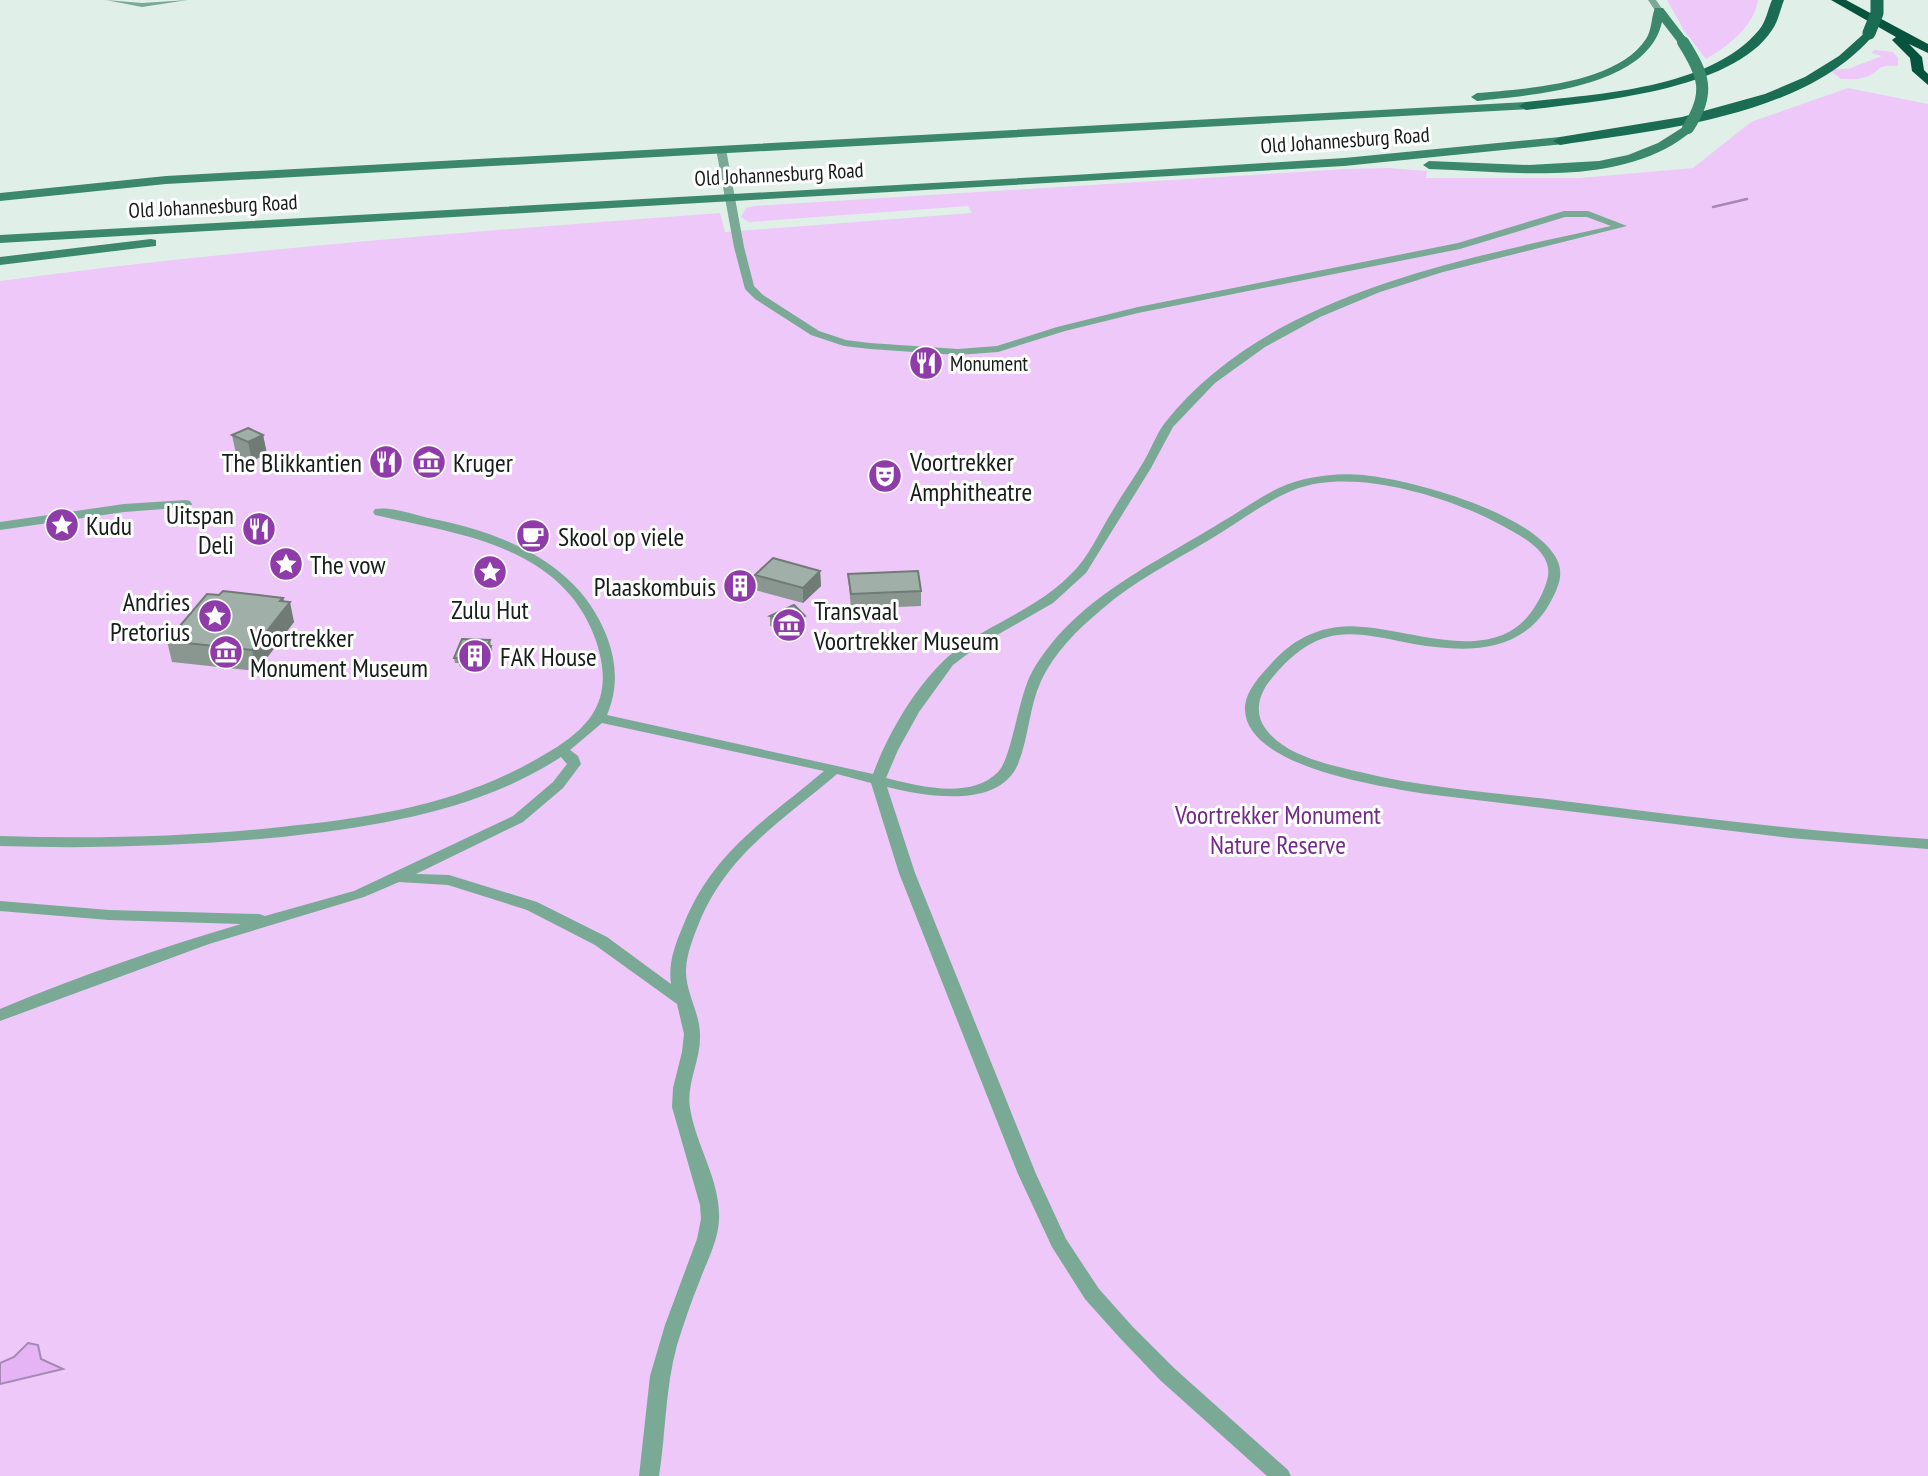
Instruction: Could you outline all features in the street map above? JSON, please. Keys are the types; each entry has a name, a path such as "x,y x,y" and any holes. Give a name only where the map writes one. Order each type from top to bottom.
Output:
{"highway":[{"path":"1837,0 1928,49"},
{"path":"1866,0 1928,36"},
{"path":"1891,31 1916,57 1917,71 1928,81"},
{"path":"1910,49 1928,59"}],"main road":[{"path":"1187,116 1451,104 1525,106 1655,87 1715,68 1740,54 1767,29 1776,13 1777,0"},
{"path":"1560,141 1683,119 1782,91 1818,76 1841,61 1869,33 1877,13 1877,0"},
{"path":"1074,179 1372,166 1527,168 1586,165 1629,159 1656,150 1688,128 1699,114 1704,90 1698,66 1655,5"},
{"path":"900,141 964,133 1187,116 1455,99 1553,87 1582,80 1625,63 1652,38 1655,5"},
{"name":"Old Johannesburg Road","path":"0,195 166,180 1525,106"},
{"name":"Old Johannesburg Road","path":"0,239 1074,179 1344,162 1560,141"},
{"path":"0,261 172,240 595,206"}],"street":[{"path":"110,0 142,5 184,0"},
{"path":"722,149 742,264 749,287 765,302 815,333 844,343 958,352 998,349 1061,328 1149,307 1460,246 1564,214 1588,214 1622,226 1468,262 1380,290 1295,326 1241,358 1201,392 1169,425 1096,552 1074,579 1045,601 949,661 911,717 881,769 878,781 907,873 1027,1174 1058,1242 1092,1294 1126,1332 1167,1374 1281,1476"},
{"path":"600,718 900,786 964,791 992,783 1009,768 1035,677 1053,651 1093,608 1144,573 1284,489 1316,481 1359,479 1387,483 1438,497 1514,526 1535,539 1549,555 1553,563 1554,580 1532,619 1521,631 1495,641 1445,645 1355,629 1323,633 1298,645 1268,674 1251,704 1255,722 1262,733 1282,750 1339,770 1418,787 1733,827 1928,844"},
{"path":"0,526 124,508 186,504"},
{"path":"0,841 186,841 391,818 429,810 488,791 524,774 561,750 600,718 609,692 609,671 593,618 571,586 542,564 492,540 445,523 379,512"},
{"path":"0,1015 64,989 271,919 359,894 397,877 517,819 558,785 574,764 573,759 561,750"},
{"path":"649,1476 660,1377 710,1222 708,1195 689,1141 681,1106 680,1086 692,1046 692,1032 677,970 680,954 693,915 733,853 778,812 834,769"},
{"path":"397,877 449,880 532,906 601,941 684,1001"},
{"path":"0,905 109,915 271,919"}],"green space":[{"path":"1667,0 1758,0 1751,19 1739,35 1706,59 1685,32"},
{"path":"1875,50 1893,52 1898,58 1898,66 1881,67 1871,75 1857,79 1841,79 1832,72 1833,69 1848,69 1882,56 1871,53"},
{"name":"Voortrekker Monument Nature Reserve","path":"1848,88 1928,104 1928,1476 0,1476 0,281 270,250 720,213 725,232 972,213 968,206 749,222 741,217 746,208 755,206 1346,169 1427,171 1426,178 1580,178 1693,168 1751,122"}],"shaded area":[{"path":"28,1343 38,1345 41,1359 63,1369 0,1384 0,1363 14,1357"}],"building":[{"path":"248,428 263,435 248,442 232,435"},
{"path":"773,558 820,571 803,588 755,575"},
{"path":"918,571 921,591 851,594 848,574"},
{"path":"223,591 283,598 280,601 290,602 252,650 167,641 207,594 219,595"},
{"path":"794,605 805,616 791,622 770,616"},
{"name":"FAK House","path":"462,639 490,640 487,646 491,646 484,663 459,662 461,658 454,658"}],"waterway":[{"path":"1713,207 1747,199"}],"place":[{"name":"Monument","path":"926,363"},
{"name":"The Blikkantien","path":"386,462"},
{"name":"Kruger","path":"429,462"},
{"name":"Voortrekker Amphitheatre","path":"885,476"},
{"name":"Kudu","path":"62,525"},
{"name":"Uitspan Deli","path":"259,529"},
{"name":"Skool op viele","path":"533,536"},
{"name":"The vow","path":"286,564"},
{"name":"Zulu Hut","path":"490,572"},
{"name":"Plaaskombuis","path":"740,586"},
{"name":"Andries Pretorius","path":"215,616"},
{"name":"Transvaal Voortrekker Museum","path":"789,625"},
{"name":"Voortrekker Monument Museum","path":"226,652"},
{"name":"FAK House","path":"475,656"}]}
